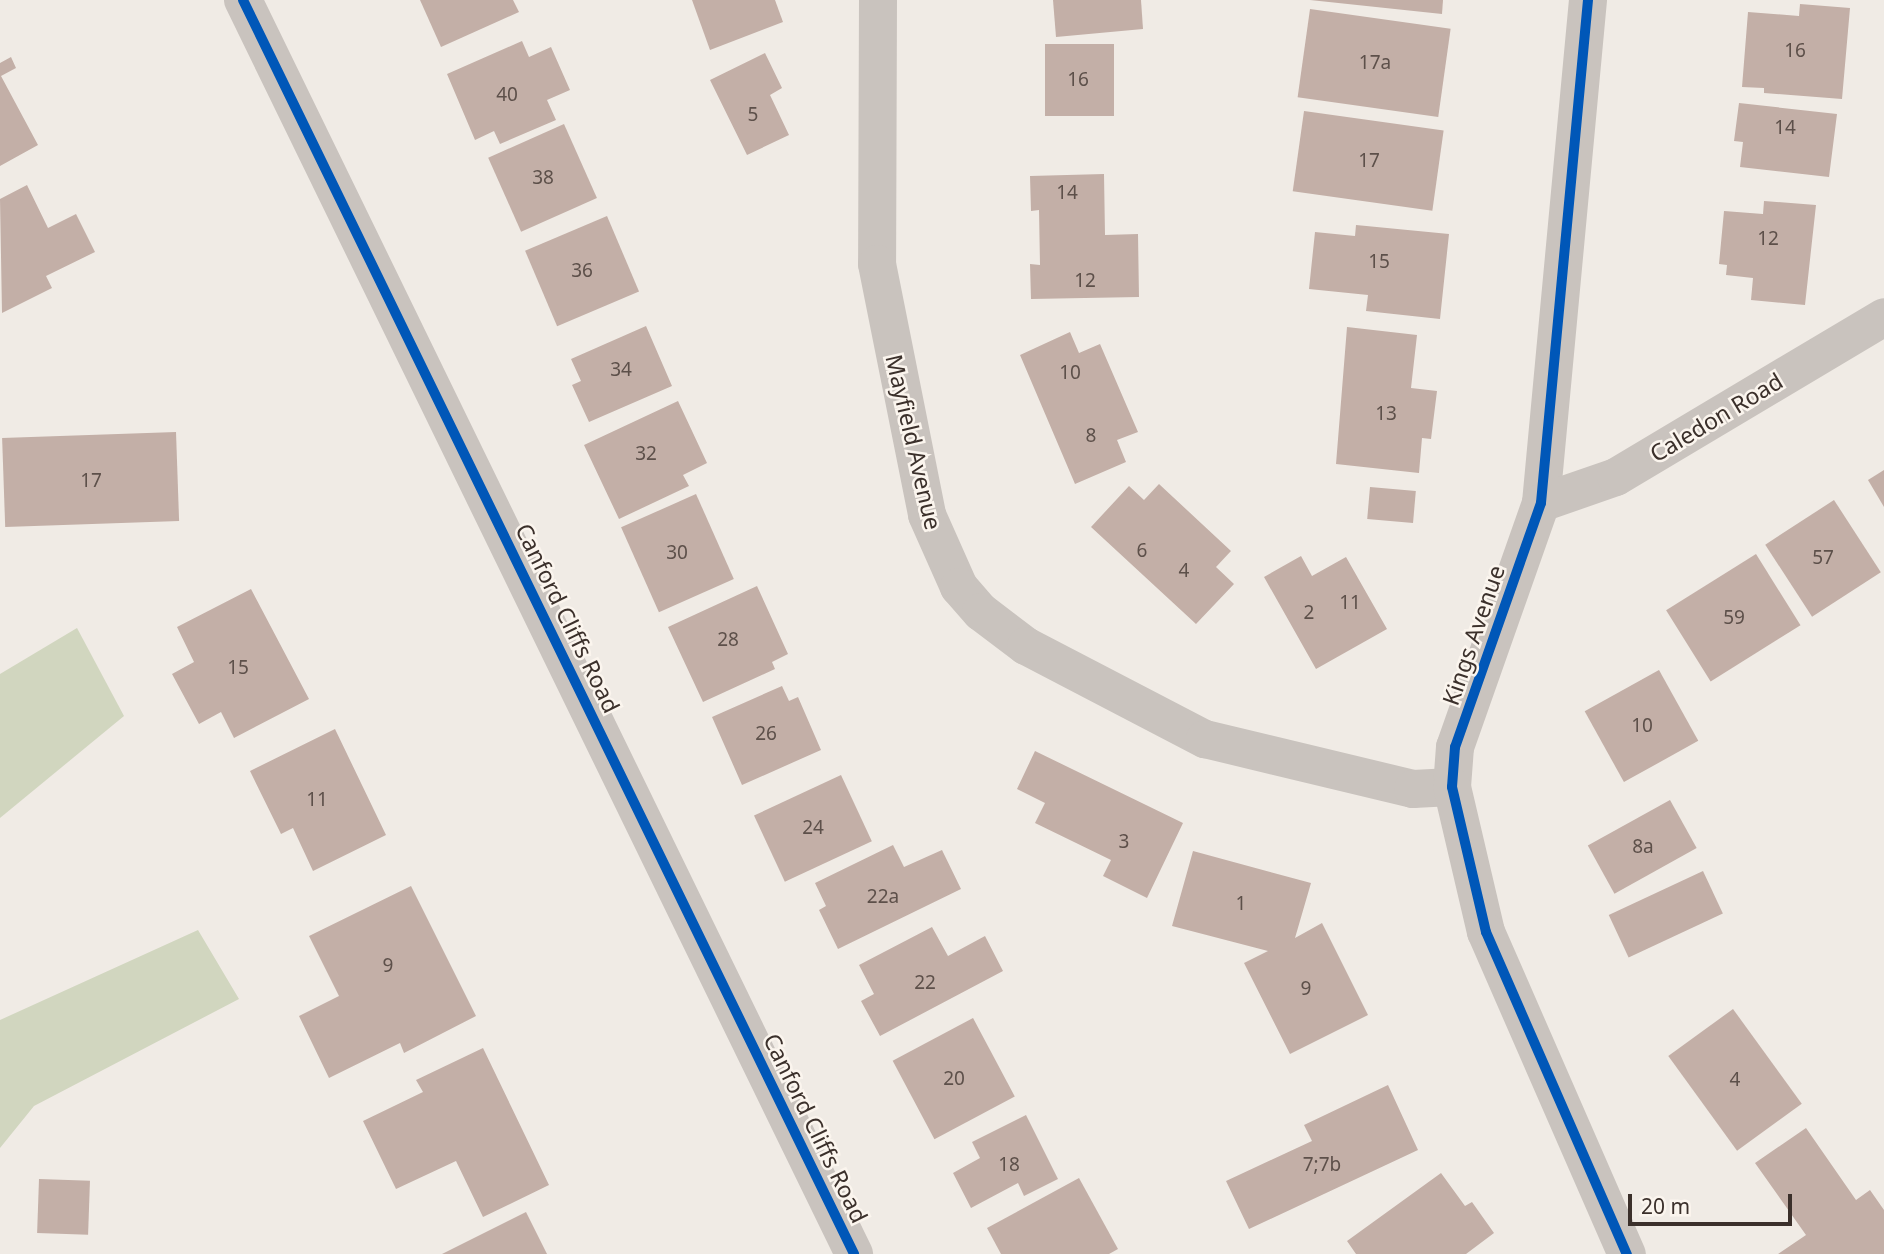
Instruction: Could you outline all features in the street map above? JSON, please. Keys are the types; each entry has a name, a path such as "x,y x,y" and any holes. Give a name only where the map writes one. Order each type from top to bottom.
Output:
{"street":[{"name":"Canford Cliffs Road","path":"243,0 854,1254"},
{"name":"Mayfield Avenue","path":"878,0 877,264 927,515 960,587 981,611 1026,646 1205,739 1413,789 1452,787"},
{"name":"Kings Avenue","path":"1588,0 1541,503 1455,747 1452,787 1486,932 1627,1254"},
{"name":"Caledon Road","path":"1541,503 1616,477 1884,317"}],"green space":[{"path":"77,628 124,716 0,818 0,674"},
{"path":"198,930 239,999 34,1106 0,1148 0,1020"}],"building":[{"path":"420,0 513,0 519,12 441,47"},
{"path":"692,0 775,0 783,22 710,50"},
{"path":"1053,0 1141,0 1143,29 1056,37"},
{"path":"1310,0 1443,0 1442,14"},
{"path":"1800,4 1850,8 1842,99 1764,93 1764,88 1742,87 1748,12 1799,16"},
{"path":"1310,9 1451,29 1438,117 1298,97"},
{"path":"522,41 529,57 551,47 570,90 547,100 556,120 500,144 494,131 475,140 447,74"},
{"path":"1045,44 1114,44 1114,116 1045,116"},
{"path":"765,53 782,88 770,95 789,135 747,155 710,80"},
{"path":"11,57 16,68 1,76 38,145 0,166 0,63"},
{"path":"1739,103 1837,114 1829,177 1740,167 1743,142 1734,141"},
{"path":"1304,111 1444,131 1432,211 1293,191"},
{"path":"564,124 597,198 521,232 488,158"},
{"path":"1104,174 1105,235 1138,234 1139,297 1031,299 1030,264 1040,265 1039,210 1031,211 1030,176"},
{"path":"27,185 48,228 76,214 95,252 46,276 52,288 2,313 0,199"},
{"path":"1764,201 1816,205 1805,305 1751,300 1753,278 1726,275 1727,265 1719,264 1724,211 1763,214"},
{"path":"607,216 639,291 557,326 525,251"},
{"path":"1356,225 1449,234 1440,319 1366,311 1368,295 1309,289 1315,232 1355,236"},
{"path":"646,326 672,386 589,422 572,385 581,381 571,359"},
{"path":"1347,327 1417,335 1411,388 1437,391 1431,439 1422,438 1419,473 1336,464"},
{"path":"1070,332 1079,353 1100,344 1138,432 1117,440 1126,462 1075,484 1020,355"},
{"path":"678,401 707,463 683,475 689,486 619,519 584,445"},
{"path":"176,432 179,521 5,527 2,438"},
{"path":"1884,470 1884,507 1868,480"},
{"path":"1159,484 1231,551 1216,567 1234,584 1196,624 1091,527 1129,486 1144,500"},
{"path":"1370,487 1416,491 1413,523 1367,519"},
{"path":"696,494 734,579 659,612 621,527"},
{"path":"1834,500 1881,572 1812,617 1765,545"},
{"path":"1756,554 1801,625 1711,681 1666,610"},
{"path":"1301,556 1312,576 1346,557 1387,629 1316,669 1264,577"},
{"path":"757,586 788,654 772,662 775,669 703,702 668,627"},
{"path":"251,589 309,699 234,738 221,712 199,724 172,674 194,662 177,627"},
{"path":"1659,670 1698,741 1624,782 1585,711"},
{"path":"782,686 789,701 798,697 821,750 742,785 712,717"},
{"path":"335,729 386,835 313,871 293,828 281,834 250,771"},
{"path":"1035,751 1183,823 1147,898 1103,876 1111,860 1035,823 1045,803 1017,789"},
{"path":"841,775 872,841 785,882 754,816"},
{"path":"1670,800 1697,848 1614,894 1588,846"},
{"path":"893,845 904,867 942,850 961,889 838,949 819,910 826,906 815,883"},
{"path":"1193,851 1311,883 1295,938 1322,923 1368,1015 1290,1054 1244,963 1268,951 1172,926"},
{"path":"1703,871 1723,914 1629,958 1609,915"},
{"path":"411,886 476,1016 404,1053 400,1043 329,1078 299,1016 339,996 309,936"},
{"path":"932,927 948,956 985,936 1003,971 880,1036 861,1001 874,994 859,965"},
{"path":"1733,1009 1802,1104 1737,1151 1668,1056"},
{"path":"973,1018 1015,1097 934,1139 893,1061"},
{"path":"483,1048 549,1185 483,1217 456,1161 396,1189 363,1121 423,1092 416,1080"},
{"path":"1388,1085 1418,1150 1249,1229 1226,1181 1312,1141 1304,1125"},
{"path":"1026,1115 1058,1179 1024,1196 1018,1183 971,1208 953,1173 980,1158 972,1142"},
{"path":"1806,1128 1856,1200 1870,1190 1884,1210 1884,1254 1778,1254 1806,1235 1755,1163"},
{"path":"1441,1173 1465,1206 1472,1202 1494,1233 1466,1254 1356,1254 1347,1241"},
{"path":"1079,1178 1118,1249 1109,1254 1001,1254 987,1228"},
{"path":"39,1179 90,1181 88,1235 37,1233"},
{"path":"526,1212 547,1254 442,1254"}],"cycle path":[{"path":"243,0 854,1254"},
{"path":"1588,0 1541,503 1455,747 1452,787 1486,932 1627,1254"}]}
